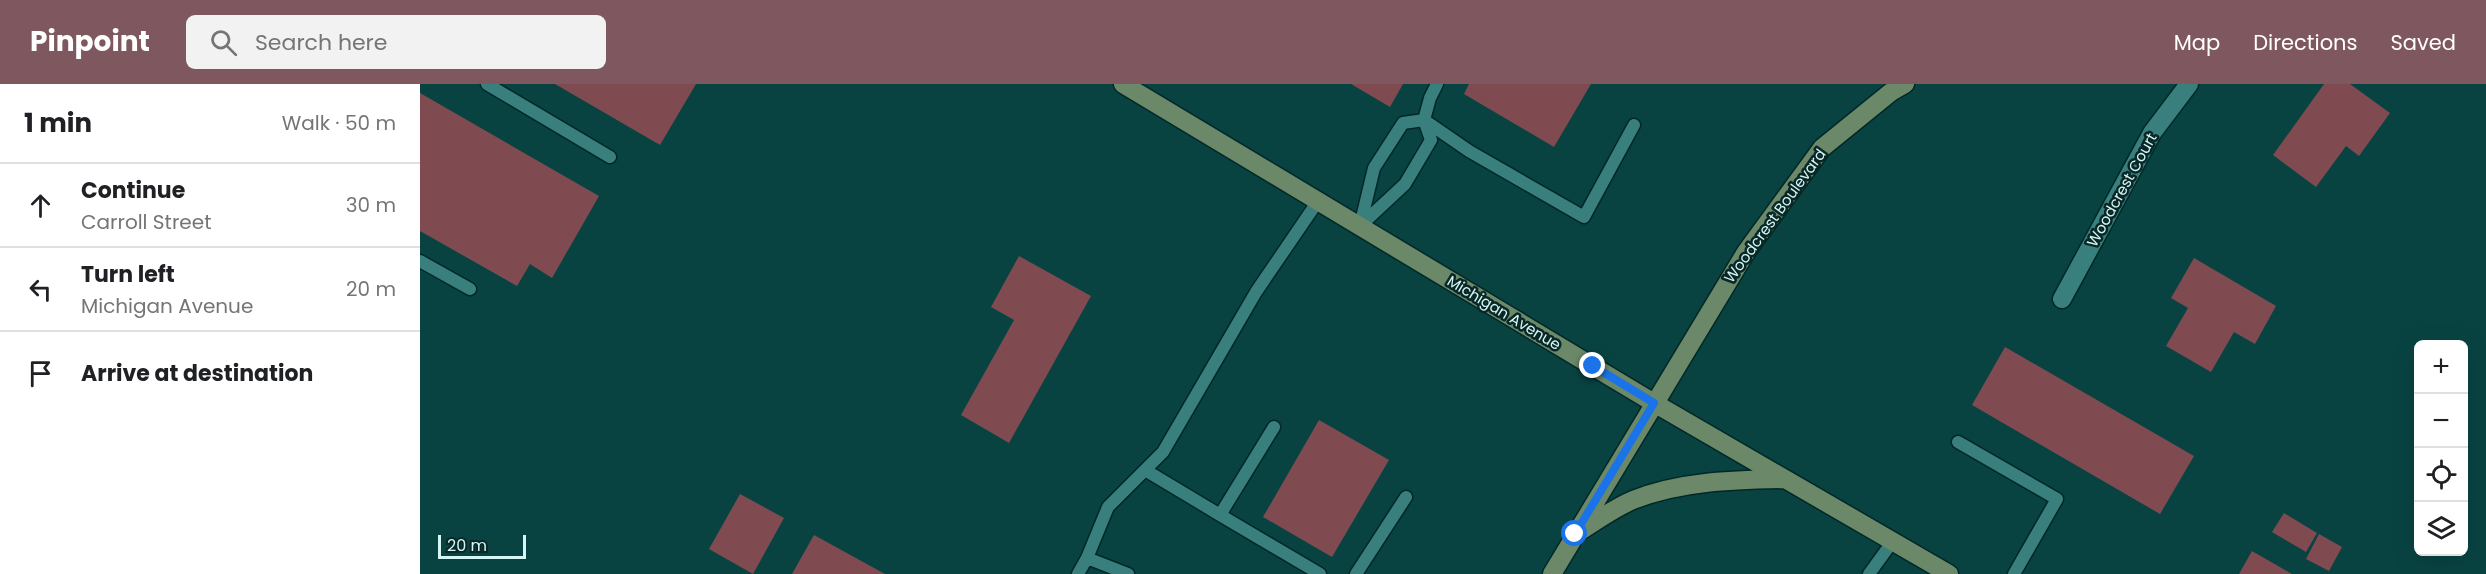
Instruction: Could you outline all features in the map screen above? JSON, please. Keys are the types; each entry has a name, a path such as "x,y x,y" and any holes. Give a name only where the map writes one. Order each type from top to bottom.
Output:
{"main road":[{"name":"Michigan Avenue","path":"1123,84 1654,403 1949,574"},
{"name":"Woodcrest Boulevard","path":"1552,574 1746,252 1822,148 1891,92 1905,84"},
{"path":"1575,534 1631,501 1677,486 1722,481 1785,479"}],"street":[{"name":"Woodcrest Court","path":"2062,300 2152,133 2189,84"}],"lane":[{"path":"487,84 610,157"},
{"path":"1360,226 1405,184 1431,140 1424,120 1430,98 1437,84"},
{"path":"1360,226 1374,168 1403,123 1424,120 1469,151 1584,217 1634,125"},
{"path":"1078,574 1088,558 1108,507 1162,453 1256,292 1318,201"},
{"path":"420,261 470,289"},
{"path":"1220,515 1274,427"},
{"path":"1958,442 2057,499 2013,574"},
{"path":"1145,470 1320,574"},
{"path":"1356,574 1406,497"},
{"path":"1869,574 1893,541"},
{"path":"1088,558 1128,574"}],"building":[{"path":"555,84 696,84 660,145"},
{"path":"1351,84 1403,84 1390,107"},
{"path":"1469,84 1591,84 1554,147 1464,94"},
{"path":"2324,84 2350,84 2390,113 2359,156 2346,146 2316,187 2273,155"},
{"path":"420,93 599,196 552,278 530,264 517,286 420,231"},
{"path":"1019,256 1091,296 1009,443 961,415 1014,320 991,307"},
{"path":"2194,258 2276,306 2255,344 2234,332 2211,372 2166,346 2188,308 2171,298"},
{"path":"2005,347 2194,456 2160,514 1972,405"},
{"path":"1319,420 1389,460 1332,557 1263,517"},
{"path":"740,494 784,518 753,574 709,549"},
{"path":"2284,513 2317,533 2306,552 2272,532"},
{"path":"2319,534 2342,547 2329,571 2306,559"},
{"path":"814,535 885,574 792,574"},
{"path":"2252,551 2292,574 2239,574"}],"route":[{"path":"1575,534 1654,403 1593,366"}]}
